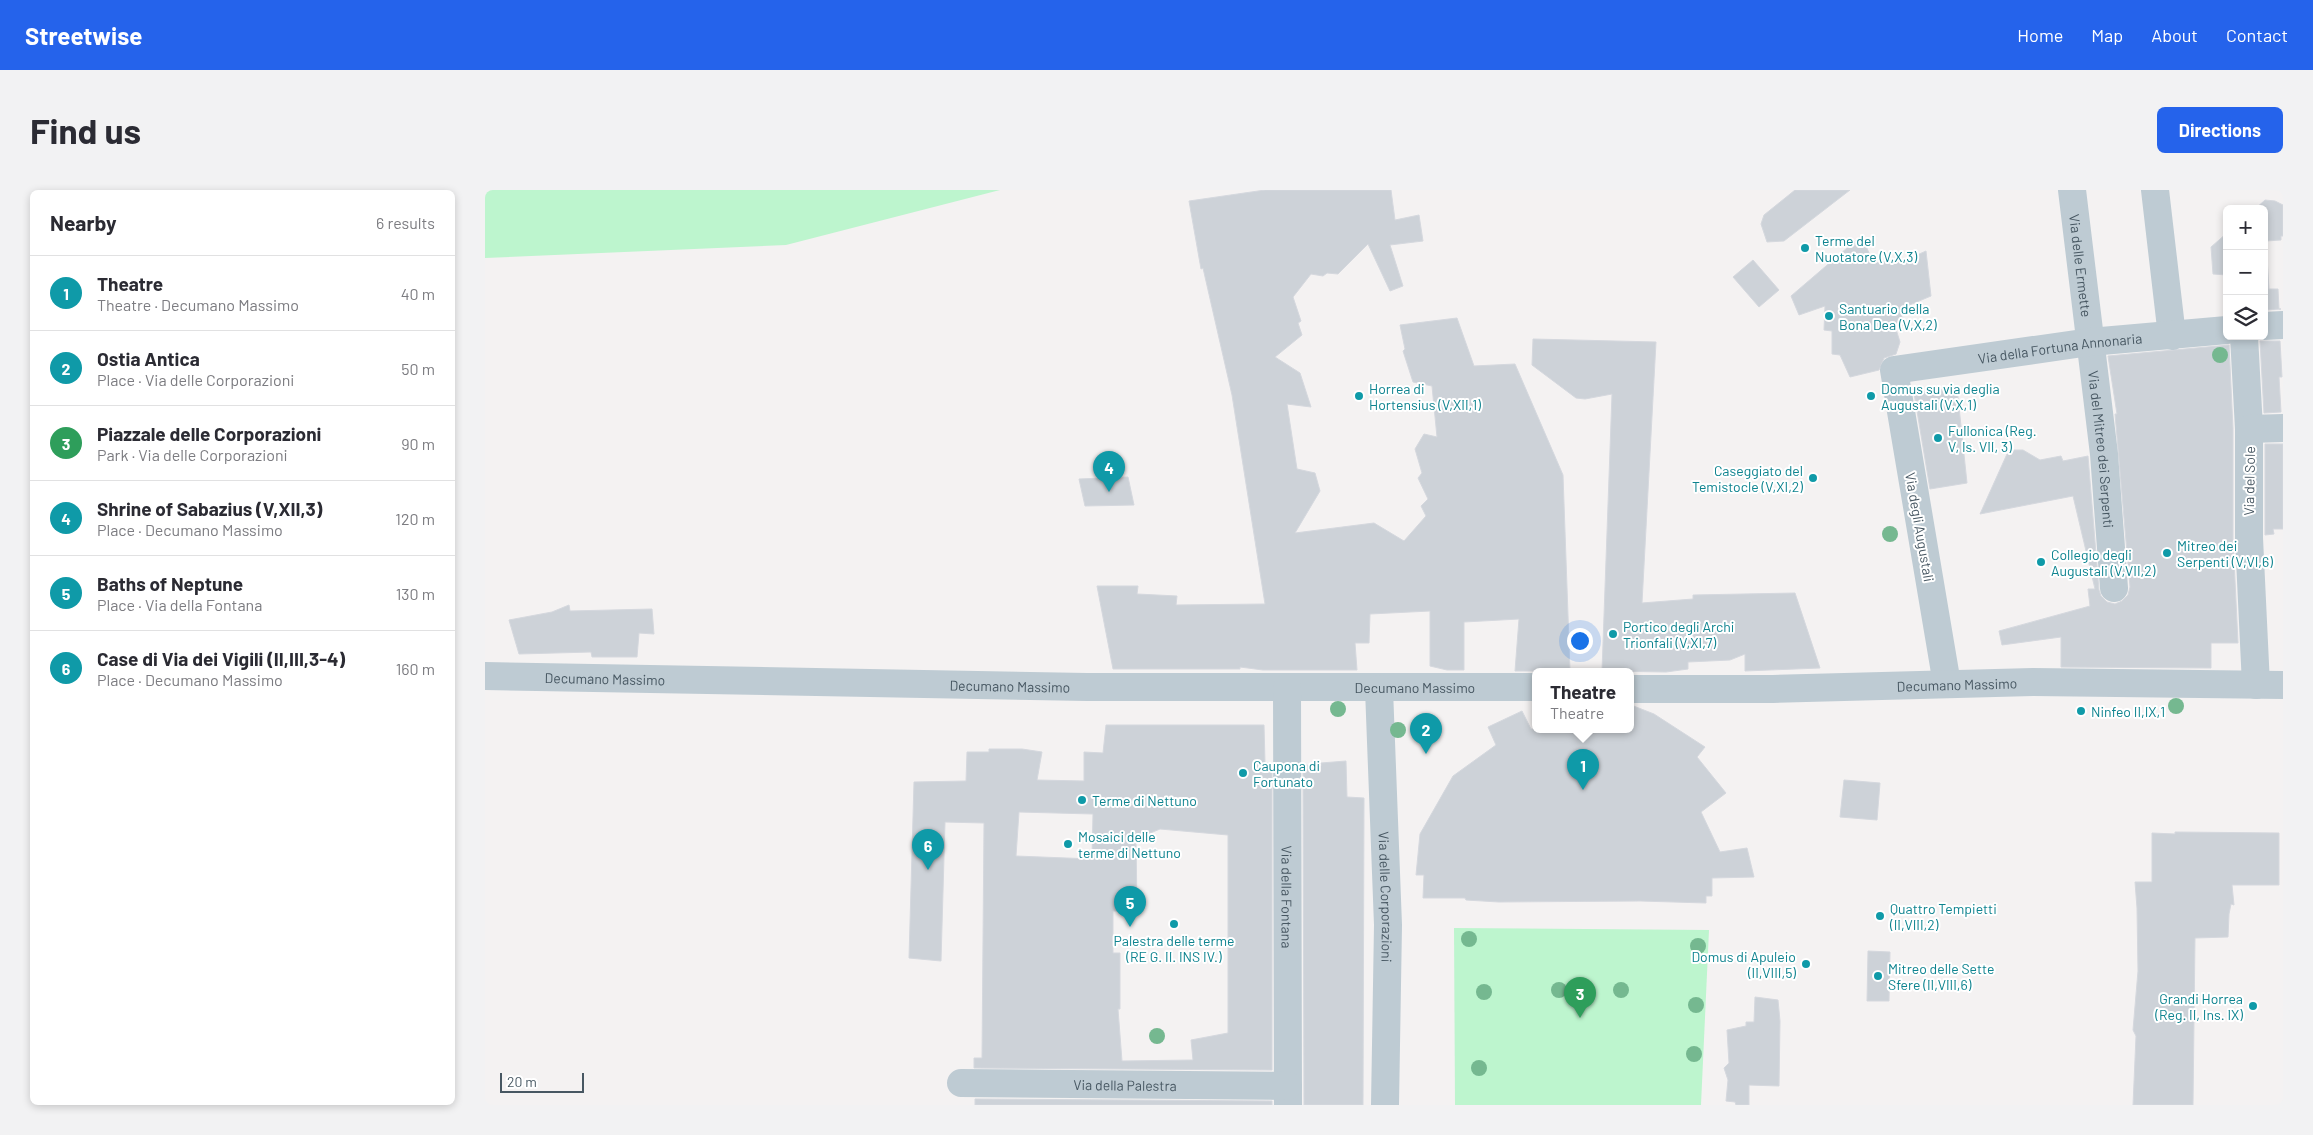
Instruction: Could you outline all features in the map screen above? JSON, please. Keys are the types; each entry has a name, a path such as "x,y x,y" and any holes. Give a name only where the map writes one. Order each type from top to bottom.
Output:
{"street":[{"name":"Via delle Ermette","path":"2072,190 2090,342"},
{"path":"2155,190 2172,336"},
{"path":"2268,326 2283,325"},
{"name":"Via della Fortuna Annonaria","path":"1893,370 2090,342 2223,330"},
{"name":"Via del Sole","path":"2244,340 2249,429 2249,538 2270,685"},
{"name":"Via del Mitreo dei Serpenti","path":"2090,342 2104,454 2114,588"},
{"name":"Via degli Augustali","path":"1893,370 1947,684"},
{"path":"2249,429 2283,428"},
{"name":"Decumano Massimo","path":"485,676 952,686 1379,689 1532,687"},
{"name":"Decumano Massimo","path":"1634,689 1782,689 1947,684 2270,685"},
{"name":"Via della Fontana","path":"1287,688 1288,1095"},
{"name":"Via delle Corporazioni","path":"1379,689 1389,925 1385,1105"},
{"name":"Via della Palestra","path":"961,1083 1288,1095"}],"green space":[{"path":"485,190 1000,190 786,245 485,258"},
{"path":"1454,928 1709,930 1701,1105 1455,1105"}],"building":[{"path":"1265,190 1391,190 1395,220 1419,215 1423,241 1390,245 1403,286 1390,291 1368,244 1338,274 1327,273 1323,276 1311,274 1293,297 1301,321 1298,323 1302,335 1275,357 1300,373 1311,407 1287,404 1297,469 1315,473 1320,491 1295,533 1374,523 1404,541 1426,516 1421,506 1428,499 1418,478 1422,473 1415,449 1424,434 1437,437 1432,386 1413,382 1403,351 1405,349 1400,325 1457,318 1474,366 1515,364 1563,475 1570,668 1532,668 1532,671 1515,671 1519,619 1464,622 1464,670 1447,670 1430,666 1430,611 1370,614 1369,643 1355,643 1357,670 1263,670 1240,667 1240,669 1113,669 1097,586 1138,586 1137,594 1177,596 1176,605 1265,604 1232,395 1203,268 1201,269 1189,201"},
{"path":"1795,190 1850,190 1784,241 1767,242 1761,224 1764,215"},
{"path":"2265,200 2275,201 2283,205 2283,236 2281,236 2281,240 2268,241 2268,205 2259,205"},
{"path":"1861,236 1874,263 1908,259 1926,251 1931,296 1900,309 1904,325 1895,326 1900,342 1896,354 1884,358 1879,370 1850,377 1840,355 1832,354 1832,331 1824,330 1825,306 1799,315 1791,296"},
{"path":"2223,236 2223,275 2213,274 2211,247"},
{"path":"1753,260 1779,290 1759,307 1733,277"},
{"path":"2268,273 2269,289 2278,289 2279,309 2281,309 2268,310"},
{"path":"1533,339 1656,342 1642,603 1693,599 1693,595 1795,593 1820,668 1745,671 1745,654 1730,660 1688,662 1688,669 1666,672 1634,672 1634,668 1602,668 1612,394 1585,399 1576,398 1532,365"},
{"path":"2260,341 2280,341 2282,377 2279,377 2281,412 2264,413"},
{"path":"2229,345 2233,429 2233,539 2238,643 2211,643 2211,668 2061,667 2061,637 2002,645 1999,631 2090,606 2088,589 2095,589 2073,496 1980,514 2007,454 2014,450 2023,450 2040,460 2061,456 2063,461 2088,456 2099,590 2101,596 2107,602 2115,604 2122,601 2128,595 2130,587 2115,414 2117,414 2108,356"},
{"name":"Fullonica (Reg. V, Is. VII, 3)","path":"1957,388 1967,483 1930,489 1914,393"},
{"path":"2265,444 2283,444 2283,529 2273,529 2274,534 2265,535"},
{"path":"1128,477 1134,505 1085,506 1079,479"},
{"path":"569,605 570,611 652,609 654,634 639,633 637,657 592,657 591,652 519,654 509,620 552,612"},
{"path":"1634,706 1654,714 1705,747 1697,757 1726,793 1701,812 1720,852 1747,848 1754,877 1712,878 1712,896 1706,896 1706,903 1641,901 1499,902 1466,900 1465,898 1423,898 1424,875 1416,875 1420,834 1453,776 1496,745 1488,727 1522,711 1532,733 1634,733"},
{"path":"1106,725 1264,725 1265,763 1272,763 1272,1070 974,1068 974,1058 982,1058 984,823 945,822 941,961 909,958 914,782 966,781 967,752 989,752 989,749 1022,749 1042,752 1037,780 1084,781 1084,752 1103,753","holes":["1019,812 1093,814 1092,859 1016,856","1160,829 1228,835 1228,1033 1191,1040 1193,1060 1122,1061 1118,1009 1120,1009 1120,953 1113,953 1113,911 1137,911 1136,839"]},
{"path":"1346,761 1347,797 1364,798 1363,1105 1304,1105 1303,765 1321,766 1321,763"},
{"path":"1844,780 1880,783 1877,820 1840,817"},
{"path":"2175,832 2279,833 2279,885 2232,885 2234,905 2231,904 2229,914 2228,937 2195,938 2193,1105 2133,1105 2136,1036 2133,1030 2138,971 2135,882 2152,882 2152,833 2175,834"},
{"name":"Mitreo delle Sette Sfere (II,VIII,6)","path":"1868,951 1890,952 1889,1001 1867,1001"},
{"path":"1755,997 1778,1000 1780,1021 1779,1086 1749,1085 1749,1105 1736,1105 1735,1102 1726,1101 1728,1080 1724,1068 1729,1063 1727,1030 1746,1026 1746,1022 1754,1022"},
{"path":"975,1099 1272,1101 1272,1105 975,1105"}],"place":[{"name":"Terme del Nuotatore (V,X,3)","path":"1805,248"},
{"name":"Santuario della Bona Dea (V,X,2)","path":"1829,316"},
{"name":"Horrea di Hortensius (V,XII,1)","path":"1359,396"},
{"name":"Domus su via deglia Augustali (V,X,1)","path":"1871,396"},
{"name":"Fullonica (Reg. V, Is. VII, 3)","path":"1938,438"},
{"name":"Caseggiato del Temistocle (V,XI,2)","path":"1813,478"},
{"name":"Shrine of Sabazius (V,XII,3)","path":"1109,492"},
{"name":"Mitreo dei Serpenti (V,VI,6)","path":"2167,553"},
{"name":"Collegio degli Augustali (V,VII,2)","path":"2041,562"},
{"name":"Portico degli Archi Trionfali (V,XI,7)","path":"1613,634"},
{"name":"Ninfeo II,IX,1","path":"2081,711"},
{"name":"Ostia Antica","path":"1426,754"},
{"name":"Caupona di Fortunato","path":"1243,773"},
{"name":"Theatre","path":"1583,790"},
{"name":"Terme di Nettuno","path":"1082,800"},
{"name":"Mosaici delle terme di Nettuno","path":"1068,844"},
{"name":"Case di Via dei Vigili (II,III,3-4)","path":"928,870"},
{"name":"Quattro Tempietti (II,VIII,2)","path":"1880,916"},
{"name":"Palestra delle terme (RE G. II. INS IV.)","path":"1174,924"},
{"name":"Baths of Neptune","path":"1130,927"},
{"name":"Domus di Apuleio (II,VIII,5)","path":"1806,964"},
{"name":"Mitreo delle Sette Sfere (II,VIII,6)","path":"1878,976"},
{"name":"Grandi Horrea (Reg. II, Ins. IX)","path":"2253,1006"},
{"name":"Piazzale delle Corporazioni","path":"1580,1018"}]}
